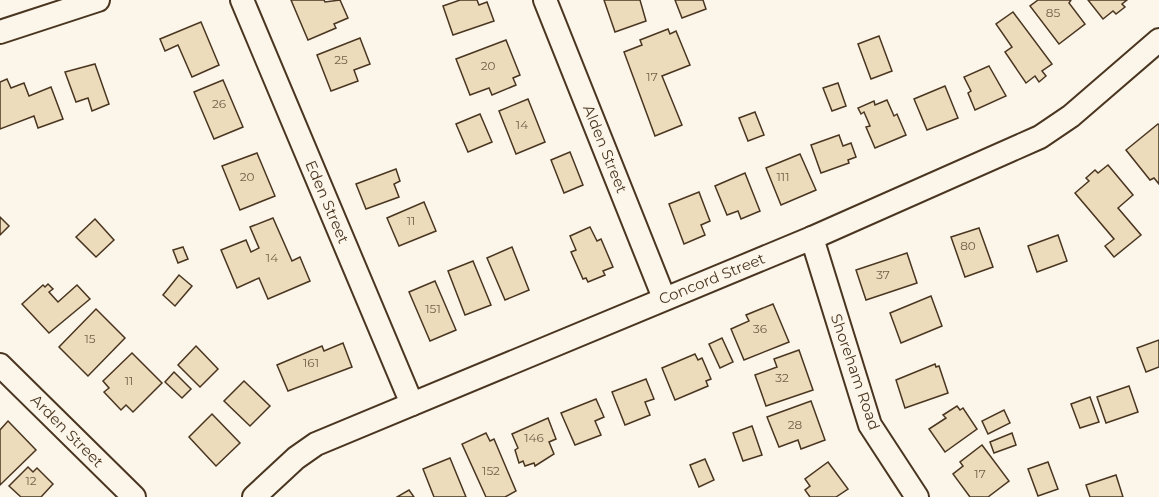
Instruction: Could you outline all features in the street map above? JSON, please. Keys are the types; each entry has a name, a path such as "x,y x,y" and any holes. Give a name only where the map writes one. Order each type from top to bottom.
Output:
{"street":[{"path":"0,32 98,0"},
{"name":"Eden Street","path":"242,0 412,404"},
{"name":"Alden Street","path":"545,0 664,298"},
{"name":"Concord Street","path":"254,497 296,458 316,444 812,238 1040,137 1071,116 1159,40"},
{"name":"Shoreham Road","path":"812,238 870,425 917,497"},
{"name":"Arden Street","path":"0,365 134,497"}],"building":[{"path":"291,0 324,0 325,2 340,0 348,18 334,24 336,28 308,40"},
{"path":"460,0 477,0 479,5 487,2 494,21 453,35 443,6"},
{"path":"604,0 640,0 646,21 615,32"},
{"path":"675,0 703,0 706,9 682,18"},
{"path":"1038,0 1071,0 1069,3 1085,24 1059,44 1030,6"},
{"path":"1088,0 1127,0 1122,4 1125,7 1116,14 1113,11 1103,19"},
{"path":"1013,12 1052,64 1042,71 1046,76 1039,82 1035,76 1026,83 1005,52 1012,47 996,24"},
{"path":"201,22 219,65 192,77 178,45 165,51 160,39"},
{"path":"668,29 670,34 676,31 690,65 662,76 682,125 655,136 624,52 642,45 640,40"},
{"path":"879,36 892,71 871,79 858,44"},
{"path":"360,38 370,64 354,70 358,81 331,91 317,55"},
{"path":"506,40 520,75 513,78 516,85 492,95 489,88 470,95 456,59"},
{"path":"95,64 109,104 92,111 88,98 76,102 65,72"},
{"path":"989,66 1006,96 975,110 968,93 971,91 964,77"},
{"path":"7,79 11,88 24,83 29,96 51,87 63,119 38,128 34,116 0,129 0,82"},
{"path":"223,80 243,127 214,139 194,92"},
{"path":"838,83 846,106 832,111 823,88"},
{"path":"945,86 958,118 927,130 914,99"},
{"path":"528,99 545,142 516,154 499,111"},
{"path":"887,100 894,116 897,114 906,135 875,148 866,127 870,126 864,112 861,114 858,108 874,101 875,105"},
{"path":"755,112 764,135 748,141 739,118"},
{"path":"480,114 492,142 468,152 456,124"},
{"path":"1158,124 1159,184 1154,178 1150,180 1126,150"},
{"path":"839,135 843,146 851,143 856,157 848,160 849,163 821,173 811,145"},
{"path":"570,152 583,185 564,193 551,160"},
{"path":"257,153 275,196 240,210 222,166"},
{"path":"800,154 816,190 781,205 766,168"},
{"path":"1108,165 1133,195 1118,208 1141,235 1114,257 1105,246 1114,239 1075,193 1089,181 1086,178 1095,170 1098,173"},
{"path":"396,169 400,181 394,184 399,197 366,209 356,184"},
{"path":"745,173 760,211 741,219 738,211 727,215 715,186"},
{"path":"699,192 710,221 701,225 705,235 684,244 669,204"},
{"path":"424,202 436,231 399,246 387,218"},
{"path":"0,217 9,226 0,235"},
{"path":"273,218 292,261 300,257 310,281 268,299 259,278 237,288 221,250 246,240 251,252 259,248 250,227"},
{"path":"95,219 114,240 96,257 76,237"},
{"path":"590,227 597,241 601,239 613,267 603,271 605,275 588,282 586,278 583,279 571,252 576,250 570,236"},
{"path":"979,228 993,267 965,277 951,237"},
{"path":"1058,235 1067,261 1037,272 1028,246"},
{"path":"183,247 188,259 178,263 173,250"},
{"path":"512,247 529,290 505,300 487,258"},
{"path":"907,253 917,283 866,300 856,270"},
{"path":"473,261 491,305 465,315 448,271"},
{"path":"179,275 192,286 175,306 163,295"},
{"path":"435,281 456,330 430,341 409,292"},
{"path":"48,284 53,289 49,292 58,302 77,285 90,299 49,333 22,304 43,285 45,287"},
{"path":"931,296 942,326 901,343 890,313"},
{"path":"773,304 789,342 744,360 731,329 749,321 746,315"},
{"path":"96,309 125,338 88,376 59,347"},
{"path":"722,338 733,362 720,368 709,344"},
{"path":"1159,340 1159,367 1146,372 1137,348"},
{"path":"343,343 352,367 288,391 277,365 322,346 324,351"},
{"path":"196,346 218,369 200,387 178,365"},
{"path":"799,350 813,390 766,406 755,375 777,367 774,359"},
{"path":"132,353 162,383 133,412 126,405 121,410 104,392 109,388 103,381"},
{"path":"695,354 698,360 702,358 711,379 706,381 708,386 675,400 662,368"},
{"path":"935,364 936,367 939,366 948,393 905,408 896,380"},
{"path":"174,372 191,389 182,398 165,382"},
{"path":"646,379 654,399 645,402 650,415 625,425 612,392"},
{"path":"244,381 270,406 250,426 224,401"},
{"path":"1129,386 1138,412 1106,423 1097,397"},
{"path":"1090,397 1099,422 1080,428 1071,404"},
{"path":"596,399 604,417 595,421 601,435 575,445 561,413"},
{"path":"811,401 825,440 801,449 798,440 779,447 767,417"},
{"path":"957,406 960,410 963,408 977,429 945,452 929,429 946,418 943,415"},
{"path":"1004,410 1010,423 988,434 982,421"},
{"path":"212,414 240,443 216,466 189,437"},
{"path":"548,418 556,439 549,442 554,454 535,466 534,463 525,466 523,461 519,463 515,450 518,448 512,434"},
{"path":"8,421 36,450 0,485 0,430"},
{"path":"752,426 762,455 743,461 733,433"},
{"path":"486,433 490,441 494,439 516,491 505,497 486,497 462,444"},
{"path":"1012,433 1016,445 994,453 990,442"},
{"path":"982,445 1009,481 988,497 970,497 953,474 963,466 960,462"},
{"path":"450,458 466,497 434,497 423,469"},
{"path":"705,459 714,480 699,487 690,465"},
{"path":"828,462 848,489 836,497 810,497 805,490 810,486 805,479"},
{"path":"1048,462 1058,489 1038,496 1028,469"},
{"path":"28,467 33,472 37,468 53,484 41,497 21,497 9,486"},
{"path":"1116,475 1123,497 1090,497 1086,485"},
{"path":"409,490 414,497 397,497"}]}
